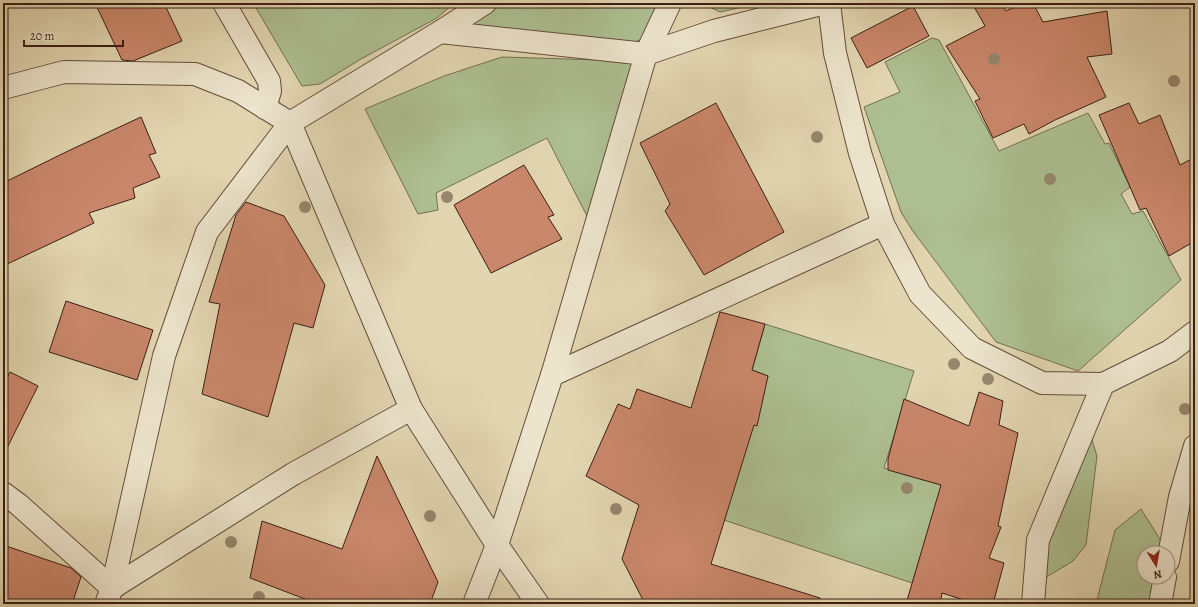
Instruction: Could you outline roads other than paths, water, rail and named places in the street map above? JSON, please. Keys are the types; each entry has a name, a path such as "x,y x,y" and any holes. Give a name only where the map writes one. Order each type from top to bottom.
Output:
{"street":[{"path":"224,3 269,81 270,91 266,108"},
{"path":"109,596 164,356 207,232 290,124 485,3"},
{"path":"474,604 497,545 552,376 646,54 670,3"},
{"path":"440,32 646,54 714,30 825,3"},
{"path":"829,3 835,53 860,153 883,224 920,294 972,348 1042,383 1103,384 1170,351 1195,332"},
{"path":"3,88 64,72 195,74 238,91 290,124 411,409 497,545 538,604"},
{"path":"552,376 883,224"},
{"path":"1033,604 1038,540 1103,384"},
{"path":"109,596 293,474 411,409"},
{"path":"1171,545 1180,497 1195,446"},
{"path":"3,493 18,504 109,596"},
{"path":"1160,604 1164,585"}]}
